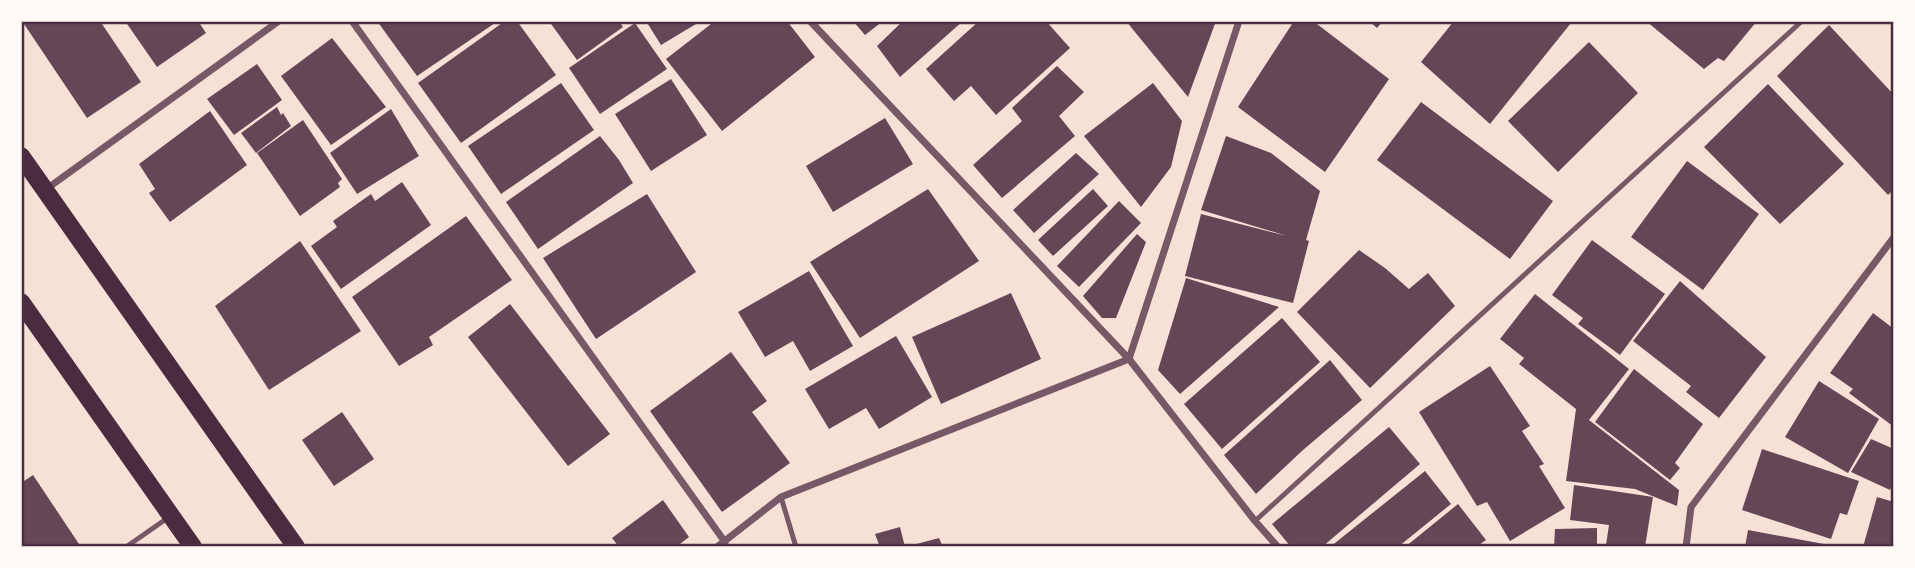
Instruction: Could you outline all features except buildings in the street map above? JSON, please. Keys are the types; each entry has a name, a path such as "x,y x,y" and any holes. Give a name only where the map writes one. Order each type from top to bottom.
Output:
{"main road":[{"path":"21,156 296,547"},
{"path":"21,302 193,547"}],"street":[{"path":"45,190 279,21"},
{"path":"352,21 725,542"},
{"path":"810,21 1129,359 1278,547"},
{"path":"1129,359 1239,21"},
{"path":"1686,547 1690,507 1894,237"},
{"path":"717,547 781,497 1129,359"}],"lane":[{"path":"1255,521 1802,21"},
{"path":"781,497 796,547"},
{"path":"125,547 171,516"}]}
